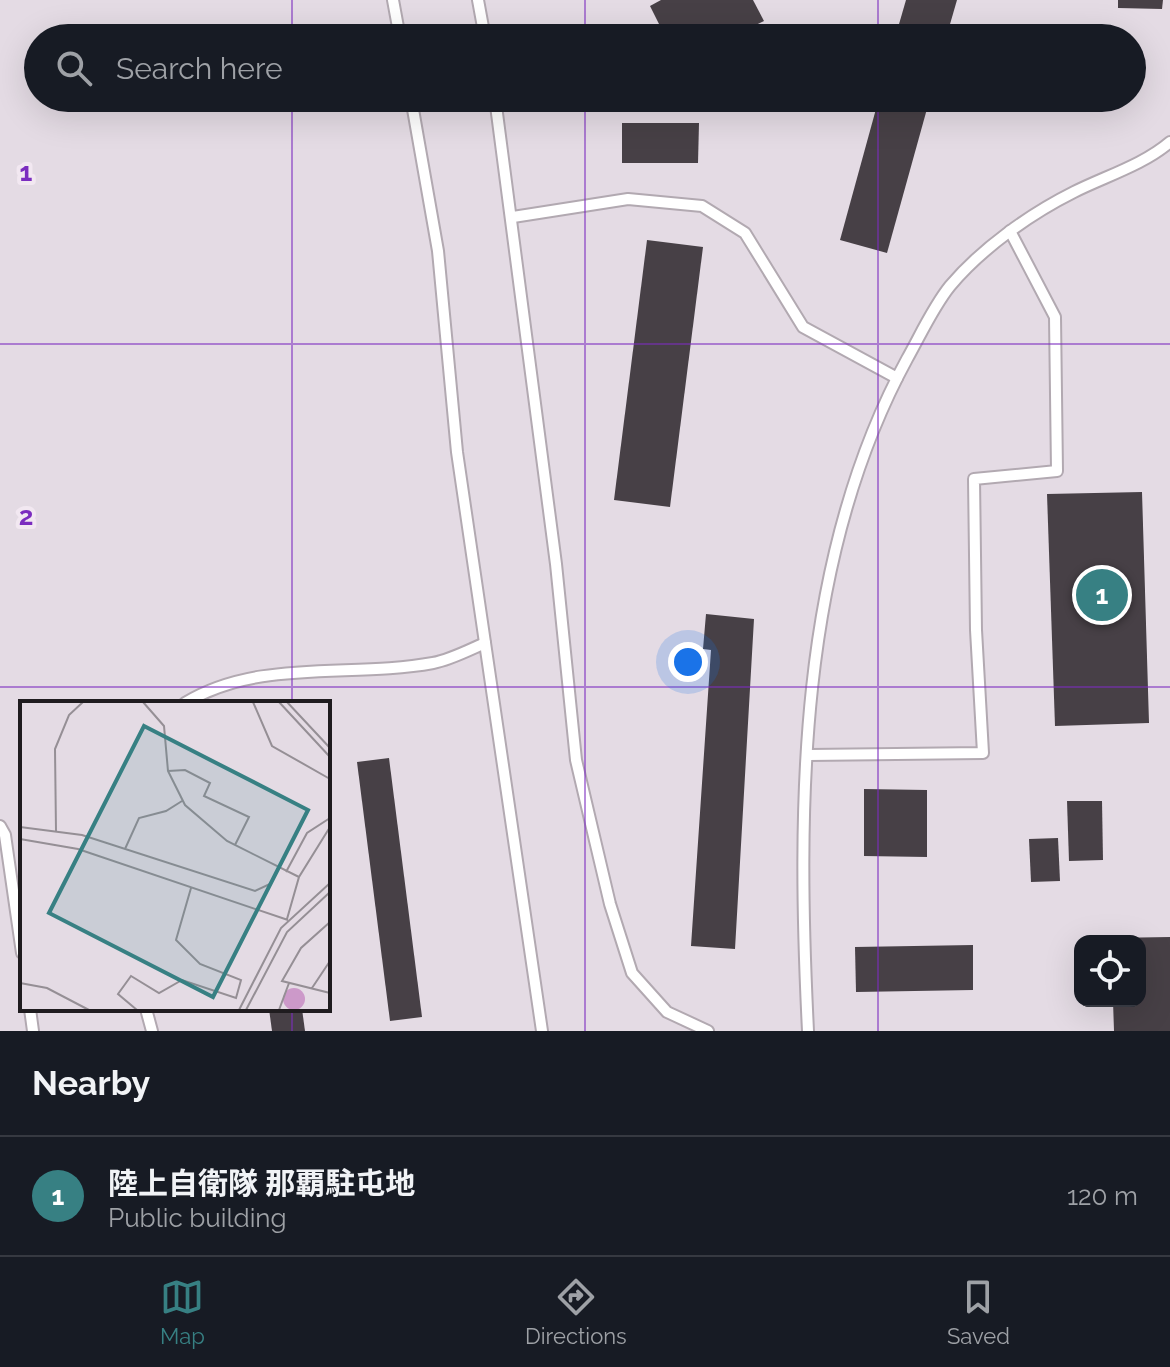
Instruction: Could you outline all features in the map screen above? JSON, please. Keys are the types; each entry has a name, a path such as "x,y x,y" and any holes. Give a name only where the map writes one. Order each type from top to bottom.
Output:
{"lane":[{"path":"393,0 397,24"},
{"path":"478,0 482,24"},
{"path":"413,112 438,251 457,452 542,1031"},
{"path":"497,112 556,564 576,760 610,904 632,973 667,1012 708,1031"},
{"path":"808,1031 803,864 810,706 838,533 883,403 949,287 1010,231 1070,194 1157,153 1170,142"},
{"path":"513,217 628,199 702,206 745,233 803,327 897,378"},
{"path":"809,755 983,753 976,630 974,479 1057,471 1055,317 1010,231"},
{"path":"190,701 228,684 306,671 434,663 485,643"},
{"path":"0,826 5,835 20,939"},
{"path":"30,1011 33,1031"},
{"path":"147,1011 152,1031"}],"building":[{"path":"661,0 753,0 764,21 758,24 659,24 650,6"},
{"path":"906,0 957,0 950,24 899,24"},
{"path":"1118,0 1163,0 1162,9 1118,8"},
{"path":"875,112 926,112 887,253 840,240"},
{"path":"622,123 699,123 698,163 622,163"},
{"path":"647,240 703,247 670,507 614,500"},
{"path":"1142,492 1149,723 1055,726 1047,494"},
{"path":"706,614 754,619 735,949 691,946 711,650 703,649"},
{"path":"389,758 422,1017 390,1021 357,762"},
{"path":"864,789 927,790 927,857 864,856"},
{"path":"1067,801 1102,801 1103,860 1069,861"},
{"path":"1058,838 1060,881 1031,882 1029,839"},
{"path":"1146,937 1170,937 1170,1031 1114,1031 1113,1007 1146,1007"},
{"path":"973,945 973,990 856,992 855,947"},
{"path":"269,1011 302,1011 305,1031 272,1031"}],"place":[{"name":"陸上自衛隊 那覇駐屯地","path":"1102,595"}]}
